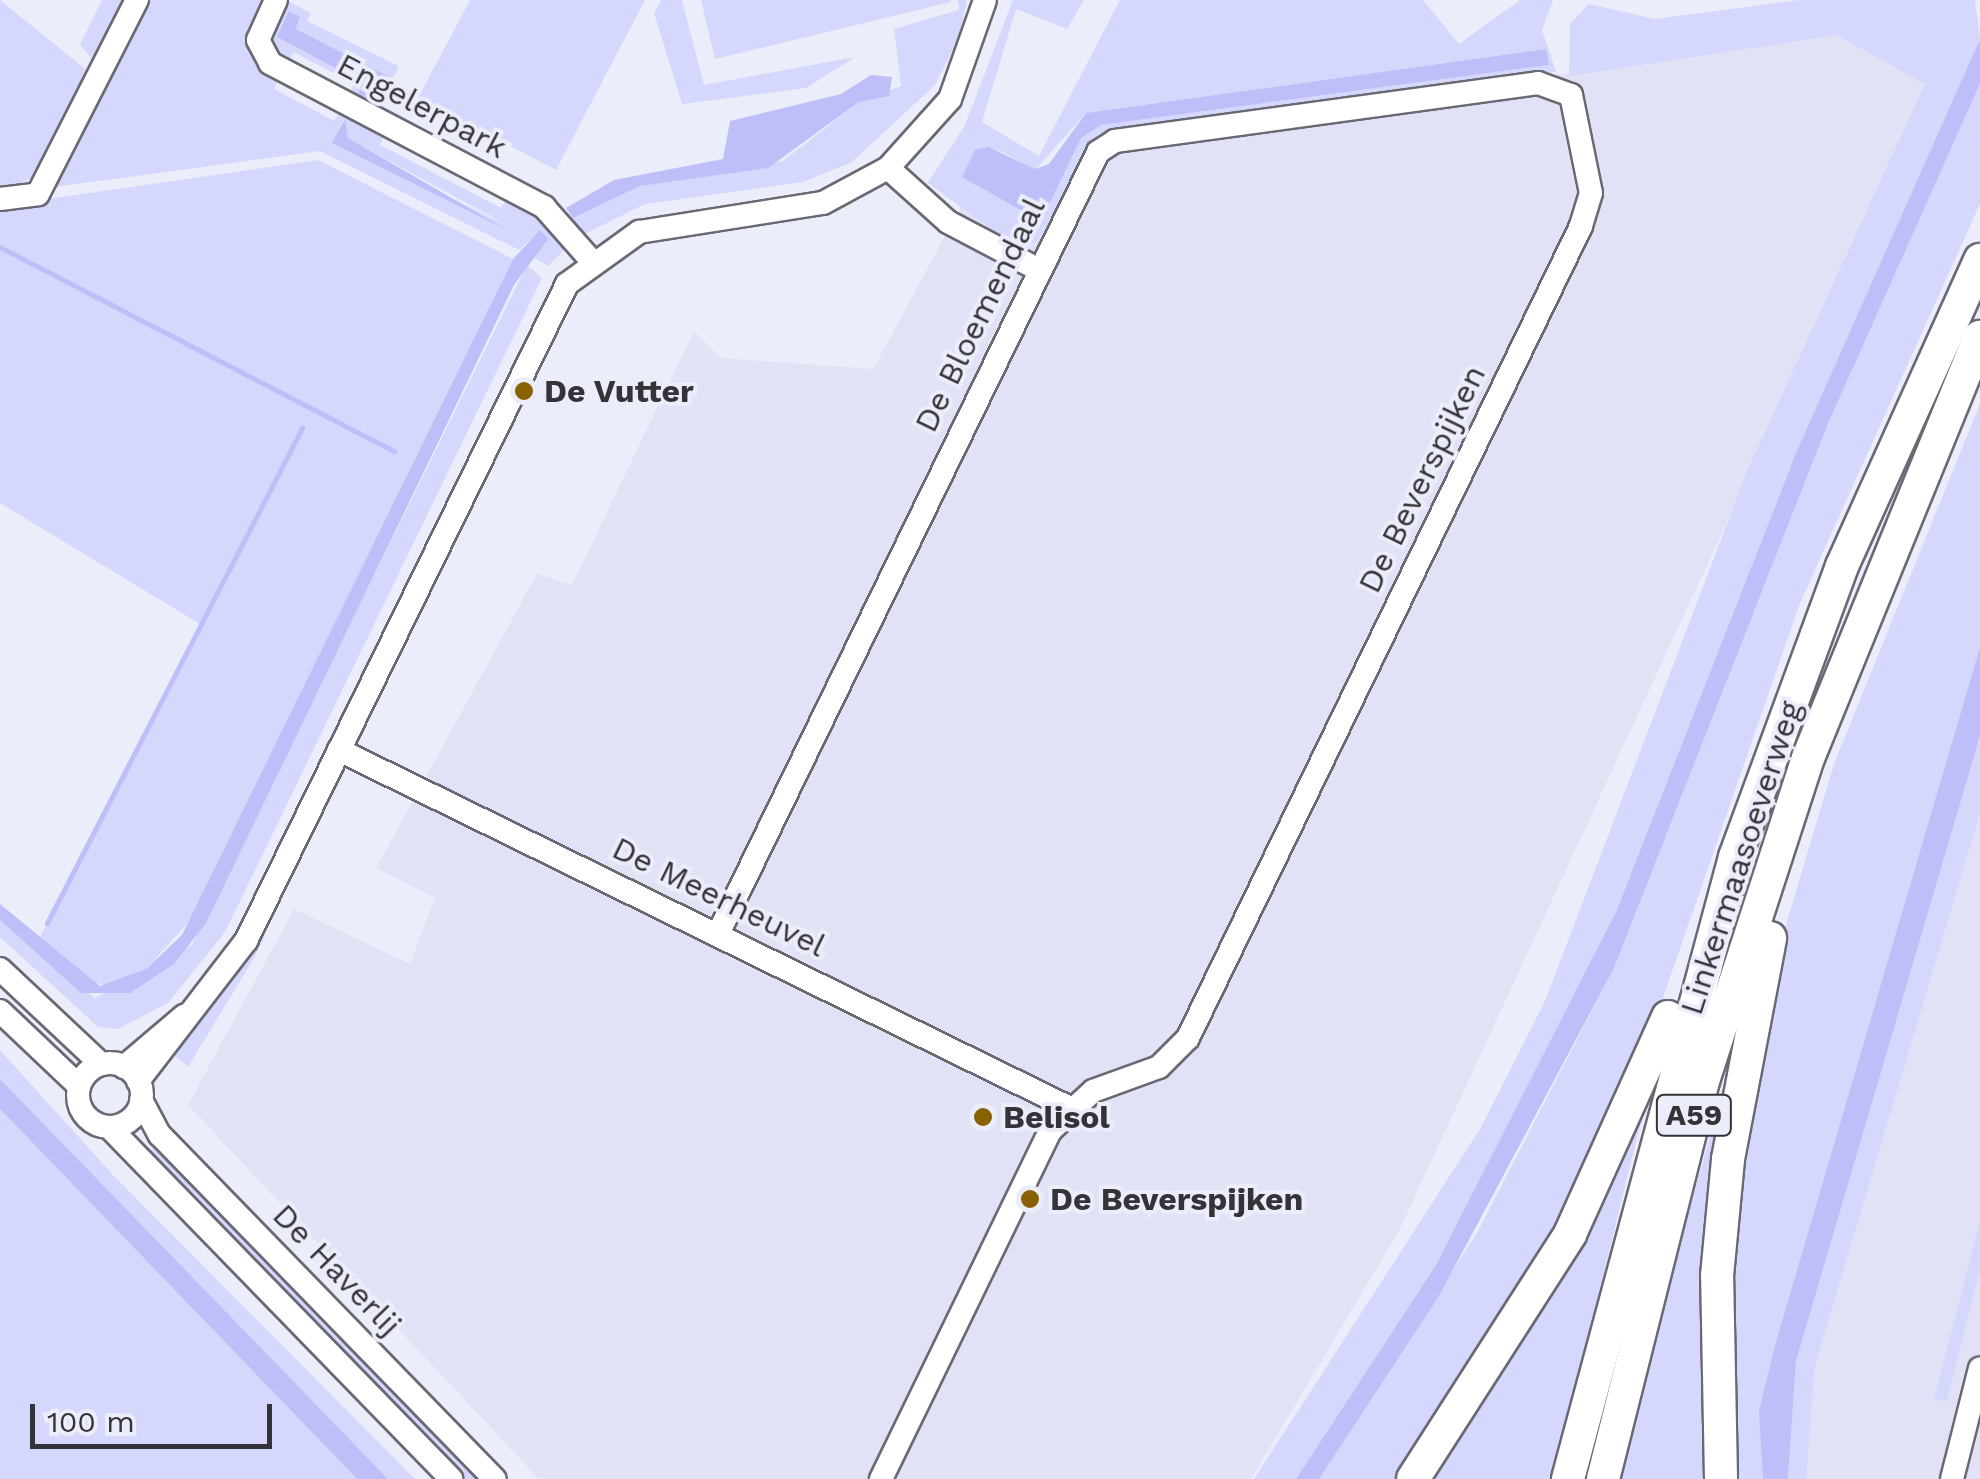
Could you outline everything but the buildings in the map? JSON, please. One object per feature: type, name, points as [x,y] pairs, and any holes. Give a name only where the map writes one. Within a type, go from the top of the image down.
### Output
[{"type":"highway","name":"Linkermaasoeverweg","points":[[1568,1479],[1735,857],[1842,566],[1980,260]]},
{"type":"highway","name":"Linkermaasoeverweg","points":[[1603,1479],[1703,1081],[1808,758],[1980,336]]},
{"type":"highway","name":"A59","points":[[1721,1479],[1717,1295],[1728,1159],[1743,1055],[1803,818],[1808,758]]},
{"type":"highway","name":"A59","points":[[1413,1479],[1570,1234],[1735,857]]},
{"type":"street","points":[[0,199],[38,194],[137,0]]},
{"type":"street","name":"Engelerpark","points":[[276,0],[258,40],[270,63],[544,206],[590,259]]},
{"type":"street","points":[[0,1011],[79,1086],[126,1078],[211,994],[339,750],[556,302],[590,259],[657,227],[823,203],[888,168],[950,100],[986,0]]},
{"type":"street","name":"De Bloemendaal","points":[[718,934],[1037,270],[1098,152],[1114,141],[1563,87]]},
{"type":"street","name":"De Beverspijken","points":[[1068,1108],[1176,1056],[1222,967],[1581,226],[1590,194],[1576,107],[1563,87]]},
{"type":"street","points":[[888,168],[948,222],[1037,270]]},
{"type":"street","name":"De Meerheuvel","points":[[339,750],[1068,1108]]},
{"type":"street","name":"De Haverlij","points":[[0,969],[126,1078],[160,1135],[496,1479]]},
{"type":"street","points":[[109,1128],[130,1120],[126,1078]]},
{"type":"street","name":"De Haverlij","points":[[79,1086],[84,1114],[109,1128],[451,1479]]},
{"type":"street","points":[[882,1479],[1068,1108]]},
{"type":"street","points":[[1952,1479],[1980,1368]]},
{"type":"shaded area","points":[[0,0],[90,73],[43,172],[0,194]]},
{"type":"shaded area","points":[[102,0],[131,0],[91,58],[80,45]]},
{"type":"shaded area","points":[[141,0],[268,0],[254,27],[281,75],[274,89],[334,121],[342,108],[386,131],[380,145],[501,208],[508,196],[540,213],[568,246],[548,266],[533,257],[547,239],[540,231],[519,250],[320,151],[47,188]],"holes":[[[344,119],[347,138],[507,225],[333,143]]]},
{"type":"shaded area","points":[[286,0],[311,13],[307,21],[399,66],[377,112],[348,97],[354,84],[294,52],[286,65],[274,58],[266,32]],"holes":[[[300,17],[296,29],[387,77],[359,92],[361,81],[277,37]]]},
{"type":"shaded area","points":[[470,0],[645,0],[556,170],[418,98]]},
{"type":"shaded area","points":[[661,0],[682,0],[704,85],[855,57],[806,88],[682,104],[654,13]]},
{"type":"shaded area","points":[[701,0],[950,0],[951,2],[715,59]]},
{"type":"shaded area","points":[[958,0],[967,0],[959,37],[935,85],[852,162],[803,182],[645,204],[579,237],[561,211],[573,218],[640,186],[783,161],[859,102],[901,86],[894,29],[959,10]]},
{"type":"shaded area","points":[[1013,0],[1084,0],[1067,29],[1016,9],[982,122],[1039,156],[1120,0],[1423,0],[1459,44],[1520,0],[1553,0],[1542,30],[1556,72],[1098,134],[1037,242],[1017,248],[928,183],[965,125]],"holes":[[[1546,49],[1548,65],[1101,125],[1081,138],[1044,213],[997,149],[1035,170],[1086,113]]]},
{"type":"shaded area","points":[[1799,0],[1975,0],[1980,39],[1796,453],[1616,912],[1520,1111],[1436,1265],[1296,1479],[1254,1479],[1480,1129],[1545,1001],[1748,469],[1925,84],[1837,35],[1569,76],[1570,24],[1589,4],[1655,19]]},
{"type":"shaded area","points":[[289,11],[300,17],[296,29],[387,76],[375,101],[359,94],[360,81],[277,37]]},
{"type":"shaded area","name":"De Vutter","points":[[1859,31],[1931,81],[1399,1231],[1251,1479],[539,1479],[188,1105],[294,909],[410,964],[435,898],[376,868],[537,574],[572,585],[694,331],[721,358],[873,369],[962,205],[1023,252],[1092,143]]},
{"type":"shaded area","points":[[1980,39],[1980,84],[1827,426],[1614,968],[1439,1296],[1319,1479],[1296,1479],[1436,1265],[1616,912],[1796,453]]},
{"type":"shaded area","points":[[1546,49],[1549,65],[1101,125],[1081,138],[1045,213],[1028,214],[962,177],[975,150],[988,147],[1035,169],[1049,164],[1086,113]]},
{"type":"shaded area","points":[[871,75],[892,77],[889,96],[859,102],[768,168],[640,186],[573,218],[566,208],[614,180],[723,159],[730,121],[841,94]]},
{"type":"shaded area","points":[[1980,84],[1980,204],[1800,603],[1658,1012],[1552,1240],[1401,1479],[1319,1479],[1477,1233],[1614,968],[1827,426]]},
{"type":"shaded area","points":[[345,119],[348,138],[507,230],[332,143]]},
{"type":"shaded area","points":[[318,160],[513,259],[194,916],[146,969],[110,985],[86,983],[38,941],[200,624],[0,503],[0,206]]},
{"type":"shaded area","points":[[540,230],[548,239],[514,285],[206,923],[174,964],[130,993],[81,993],[0,920],[0,904],[100,986],[146,969],[182,935],[513,259]]},
{"type":"shaded area","points":[[527,265],[542,278],[225,932],[168,1003],[118,1029],[98,1027],[0,937],[0,920],[95,998],[192,945]]},
{"type":"shaded area","points":[[1980,404],[1980,647],[1777,1338],[1763,1479],[1734,1479],[1727,1382],[1738,1175],[1768,985],[1834,764]]},
{"type":"shaded area","points":[[1980,647],[1980,736],[1796,1361],[1788,1479],[1763,1479],[1759,1411],[1777,1338]]},
{"type":"shaded area","points":[[1980,736],[1980,813],[1815,1365],[1806,1479],[1788,1479],[1796,1361]]},
{"type":"shaded area","points":[[1980,776],[1980,1479],[1804,1479],[1795,1410]]},
{"type":"shaded area","points":[[267,932],[254,958],[188,1067],[173,1054]]},
{"type":"shaded area","points":[[1746,1011],[1713,1479],[1618,1479],[1683,1231]]},
{"type":"shaded area","points":[[0,1050],[113,1175],[415,1479],[388,1479],[0,1079]]},
{"type":"shaded area","points":[[1657,1057],[1553,1479],[1420,1479]]},
{"type":"shaded area","points":[[0,1079],[388,1479],[357,1479],[0,1109]]},
{"type":"shaded area","points":[[0,1109],[330,1451],[357,1479],[0,1479]]},
{"type":"shaded area","points":[[157,1144],[481,1479],[459,1479],[146,1154]]},
{"type":"shaded area","points":[[1980,1220],[1980,1270],[1947,1401],[1934,1400]]},
{"type":"waterway","points":[[0,247],[394,451]]},
{"type":"waterway","points":[[47,923],[302,428]]},
{"type":"place","name":"De Vutter","points":[[524,391]]},
{"type":"place","name":"Belisol","points":[[983,1117]]},
{"type":"place","name":"De Beverspijken","points":[[1030,1199]]}]
